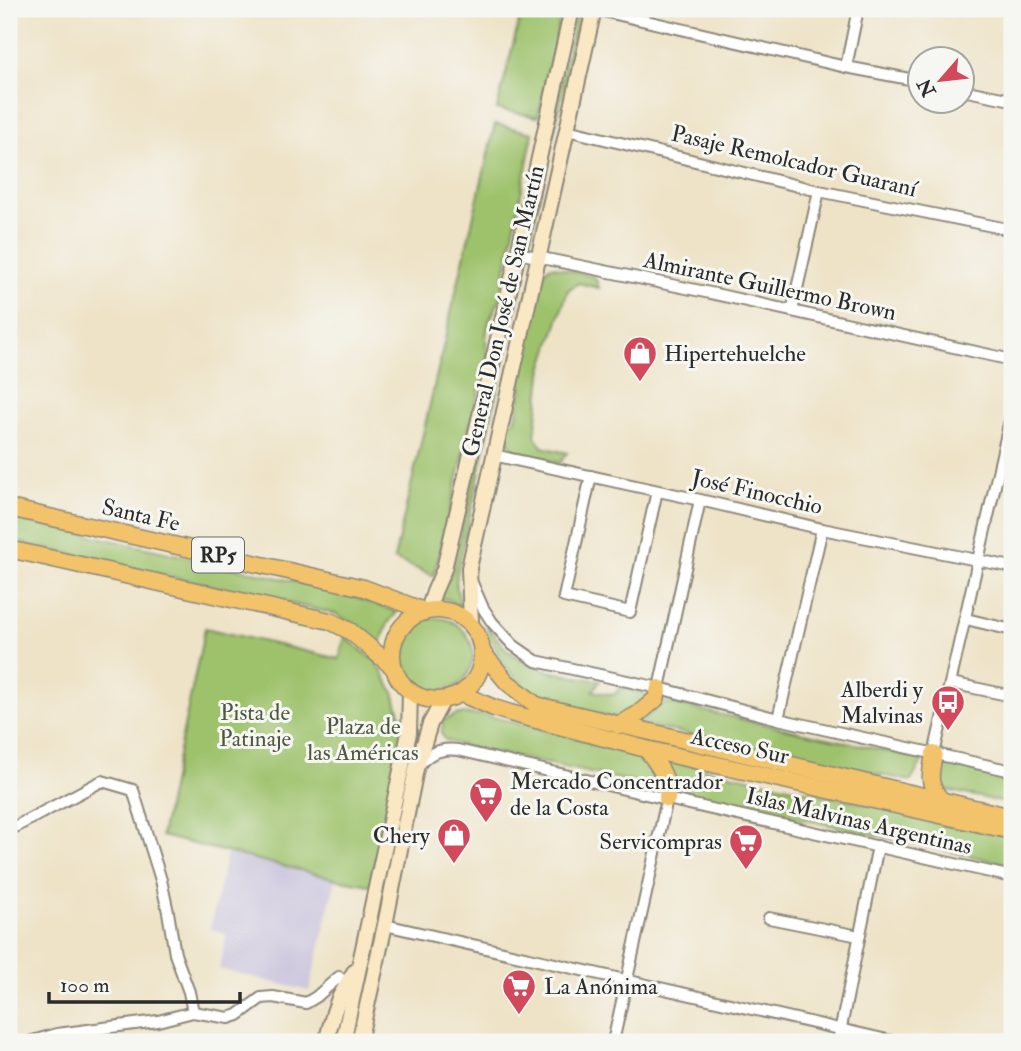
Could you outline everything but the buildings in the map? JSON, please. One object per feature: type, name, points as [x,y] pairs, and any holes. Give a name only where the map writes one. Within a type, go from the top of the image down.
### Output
[{"type":"main road","name":"General Don José de San Martín","points":[[426,610],[444,569],[572,9]]},
{"type":"main road","name":"General Don José de San Martín","points":[[471,624],[469,569],[594,9]]},
{"type":"main road","name":"Santa Fe","points":[[9,508],[364,588],[426,610]]},
{"type":"main road","name":"RP5","points":[[9,549],[330,621],[351,631],[393,667],[410,691]]},
{"type":"main road","name":"RP5","points":[[426,610],[450,611],[471,624]]},
{"type":"main road","points":[[393,667],[392,653],[401,627],[411,617],[426,610]]},
{"type":"main road","points":[[410,691],[431,700],[443,700],[462,694],[471,686],[482,665],[483,653],[481,642],[471,624]]},
{"type":"main road","name":"Acceso Sur","points":[[483,653],[507,682],[536,705],[1012,817]]},
{"type":"main road","points":[[618,725],[638,714],[656,699],[659,688]]},
{"type":"main road","points":[[343,1042],[410,733],[410,691]]},
{"type":"main road","name":"Acceso Sur","points":[[462,694],[510,713],[646,749],[1012,831]]},
{"type":"main road","points":[[359,1042],[416,769],[430,724],[443,700]]},
{"type":"main road","points":[[646,749],[668,787],[667,799]]},
{"type":"main road","points":[[934,754],[931,783],[942,801]]},
{"type":"main road","points":[[326,1042],[339,998],[362,955]]},
{"type":"street","points":[[594,9],[906,78]]},
{"type":"street","points":[[846,66],[858,9]]},
{"type":"street","points":[[976,93],[1012,100]]},
{"type":"street","name":"Pasaje Remolcador Guaraní","points":[[567,130],[819,191],[1012,230]]},
{"type":"street","points":[[792,311],[819,191]]},
{"type":"street","name":"Almirante Guillermo Brown","points":[[518,253],[1012,360]]},
{"type":"street","points":[[934,754],[1012,411]]},
{"type":"street","name":"José Finocchio","points":[[493,455],[822,529],[1012,567]]},
{"type":"street","points":[[592,476],[564,597],[630,612],[657,491]]},
{"type":"street","points":[[659,688],[700,500]]},
{"type":"street","points":[[778,719],[822,529]]},
{"type":"street","points":[[469,569],[471,582],[492,622],[513,645],[536,661],[1012,771]]},
{"type":"street","points":[[966,620],[1012,631]]},
{"type":"street","points":[[951,683],[1012,696]]},
{"type":"street","name":"Islas Malvinas Argentinas","points":[[416,769],[421,762],[438,751],[458,750],[1012,877]]},
{"type":"street","points":[[9,830],[102,781],[133,790],[161,880],[175,954],[189,992],[193,1012]]},
{"type":"street","points":[[613,1042],[667,799]]},
{"type":"street","points":[[838,1042],[878,846]]},
{"type":"street","points":[[769,918],[859,936]]},
{"type":"street","points":[[385,925],[896,1042]]},
{"type":"street","points":[[29,1042],[57,1034],[158,1021],[193,1012],[229,1018],[238,1015],[261,998],[273,997],[306,1003],[339,976],[346,985]]},
{"type":"shaded area","points":[[227,853],[336,879],[309,991],[219,969],[227,934],[210,929]]},
{"type":"green space","points":[[522,9],[562,9],[538,117],[497,109]]},
{"type":"green space","points":[[577,9],[582,9],[528,241],[526,240]]},
{"type":"green space","points":[[495,124],[533,133],[500,300],[490,319],[487,333],[488,354],[434,576],[394,559]]},
{"type":"green space","points":[[553,266],[595,277],[599,288],[579,283],[568,290],[543,366],[535,436],[542,447],[567,453],[560,463],[519,453],[507,439],[507,426],[516,419],[522,385],[517,381],[543,273]]},
{"type":"green space","points":[[521,273],[523,275],[457,574],[456,585],[461,607],[447,599],[435,598],[452,573]]},
{"type":"green space","points":[[9,517],[333,590],[397,612],[388,623],[380,645],[336,614],[9,540]]},
{"type":"green space","points":[[436,618],[450,621],[462,629],[470,641],[473,655],[470,669],[462,681],[450,689],[436,692],[422,689],[410,681],[402,669],[399,655],[402,641],[410,629],[422,621]]},
{"type":"green space","points":[[488,625],[505,648],[537,667],[600,681],[593,691],[614,695],[621,687],[650,695],[617,718],[545,700],[519,683],[512,674],[495,646],[486,626]]},
{"type":"green space","name":"Pista de Patinaje","points":[[205,628],[339,659],[345,637],[375,661],[381,670],[394,693],[402,721],[403,738],[370,885],[161,836]]},
{"type":"green space","points":[[663,702],[923,759],[911,781],[639,724]]},
{"type":"green space","points":[[458,714],[485,715],[645,755],[662,788],[445,740],[441,733],[444,720]]},
{"type":"green space","points":[[664,759],[1012,837],[1012,865],[682,793]]},
{"type":"green space","points":[[943,763],[1012,777],[1012,804],[942,789],[939,776]]},
{"type":"place","name":"Hipertehuelche","points":[[640,383]]},
{"type":"place","name":"Alberdi y Malvinas","points":[[948,732]]},
{"type":"place","name":"Mercado Concentrador de la Costa","points":[[486,824]]},
{"type":"place","name":"Chery","points":[[454,865]]},
{"type":"place","name":"Servicompras","points":[[746,871]]},
{"type":"place","name":"La Anónima","points":[[519,1016]]},
{"type":"park label","name":"Plaza de las Américas","points":[[363,739]]}]
